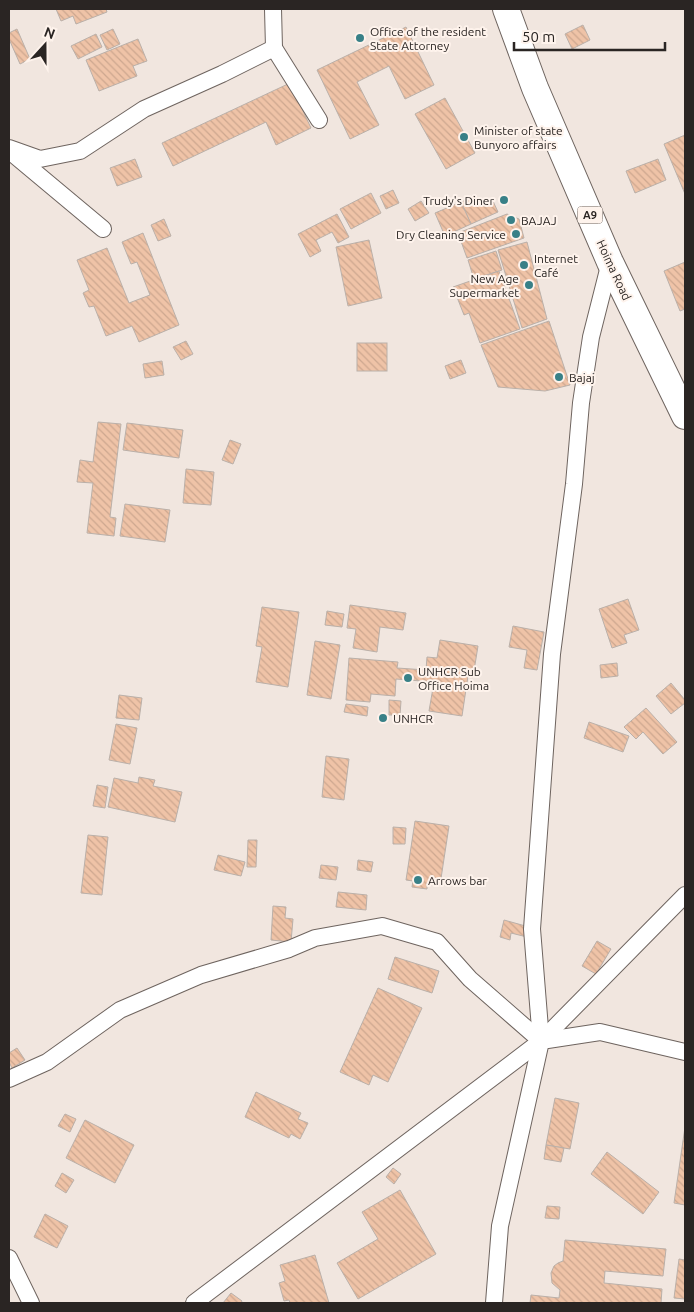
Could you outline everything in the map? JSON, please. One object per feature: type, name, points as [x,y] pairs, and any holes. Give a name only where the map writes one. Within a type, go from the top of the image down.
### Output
[{"type":"main road","name":"Hoima Road","points":[[506,9],[534,88],[610,262],[685,416]]},
{"type":"street","points":[[273,9],[274,48],[319,120]]},
{"type":"street","points":[[9,149],[40,159],[80,151],[144,109],[274,48]]},
{"type":"street","points":[[9,149],[104,229]]},
{"type":"street","points":[[494,1303],[500,1226],[541,1041],[532,929],[552,654],[574,484],[582,393],[591,337],[610,262]]},
{"type":"street","points":[[194,1303],[541,1041],[685,895]]},
{"type":"street","points":[[9,1079],[47,1062],[120,1010],[201,975],[290,948],[315,938],[382,926],[437,942],[470,979],[541,1041],[600,1032],[685,1052]]},
{"type":"street","points":[[9,1258],[31,1303]]},
{"type":"building","points":[[56,9],[106,9],[107,12],[76,24],[73,16],[61,21]]},
{"type":"building","points":[[583,25],[590,40],[572,49],[565,34]]},
{"type":"building","points":[[406,27],[434,85],[405,99],[389,66],[357,82],[379,125],[350,139],[317,70]]},
{"type":"building","points":[[17,29],[30,59],[20,64],[9,39],[9,33]]},
{"type":"building","points":[[113,29],[120,44],[107,50],[100,35]]},
{"type":"building","points":[[96,34],[102,47],[78,59],[71,46]]},
{"type":"building","points":[[138,39],[147,61],[133,66],[137,76],[99,91],[86,60]]},
{"type":"building","points":[[290,83],[311,128],[276,145],[266,122],[173,166],[162,143]]},
{"type":"building","points":[[445,98],[475,153],[446,169],[415,114]]},
{"type":"building","points":[[685,135],[685,194],[664,144]]},
{"type":"building","points":[[135,159],[142,177],[117,186],[110,168]]},
{"type":"building","points":[[658,159],[666,180],[635,193],[626,171]]},
{"type":"building","points":[[393,190],[399,203],[386,209],[380,196]]},
{"type":"building","points":[[371,193],[381,213],[351,229],[340,209]]},
{"type":"building","points":[[474,196],[478,205],[492,199],[498,212],[471,224],[461,202]]},
{"type":"building","points":[[421,201],[429,213],[415,221],[408,209]]},
{"type":"building","points":[[461,202],[471,224],[445,236],[435,213]]},
{"type":"building","points":[[337,214],[349,237],[338,243],[332,232],[316,240],[321,251],[310,257],[298,234]]},
{"type":"building","points":[[507,214],[519,219],[524,238],[467,258],[458,233]]},
{"type":"building","points":[[164,219],[171,236],[158,241],[151,225]]},
{"type":"building","points":[[143,233],[179,325],[139,342],[132,326],[106,336],[94,306],[89,307],[83,293],[89,290],[77,260],[107,248],[129,303],[150,295],[137,262],[131,264],[122,242]]},
{"type":"building","points":[[369,240],[382,298],[348,306],[336,247]]},
{"type":"building","points":[[527,242],[547,319],[522,328],[498,250]]},
{"type":"building","points":[[496,251],[502,270],[474,279],[468,260]]},
{"type":"building","points":[[685,262],[685,309],[680,311],[664,271]]},
{"type":"building","points":[[499,271],[520,329],[480,343],[469,313],[464,315],[453,287]]},
{"type":"building","points":[[549,321],[570,385],[545,391],[498,387],[481,345]]},
{"type":"building","points":[[186,341],[193,354],[181,360],[173,347]]},
{"type":"building","points":[[357,343],[387,343],[387,371],[357,371]]},
{"type":"building","points":[[461,360],[466,373],[450,379],[445,366]]},
{"type":"building","points":[[162,361],[164,375],[145,378],[143,364]]},
{"type":"building","points":[[98,422],[121,424],[110,517],[116,518],[114,536],[87,533],[93,483],[77,482],[80,460],[93,462]]},
{"type":"building","points":[[127,423],[183,430],[179,458],[123,450]]},
{"type":"building","points":[[230,440],[241,444],[233,464],[222,460]]},
{"type":"building","points":[[186,469],[214,472],[211,505],[183,503]]},
{"type":"building","points":[[125,504],[170,510],[165,542],[120,536]]},
{"type":"building","points":[[628,599],[639,630],[624,635],[627,643],[612,648],[599,609]]},
{"type":"building","points":[[350,605],[406,613],[403,630],[380,627],[377,652],[353,648],[356,629],[347,628]]},
{"type":"building","points":[[262,607],[299,612],[288,687],[256,682],[262,647],[256,646]]},
{"type":"building","points":[[327,611],[344,614],[342,627],[325,625]]},
{"type":"building","points":[[513,626],[544,632],[537,670],[524,668],[527,650],[509,647]]},
{"type":"building","name":"UNHCR Sub Office Hoima","points":[[440,640],[478,646],[473,677],[468,676],[462,716],[429,711],[434,682],[396,679],[395,696],[371,694],[370,702],[346,700],[349,658],[398,662],[397,668],[426,670],[427,657],[437,658]]},
{"type":"building","points":[[315,641],[340,645],[331,699],[307,695]]},
{"type":"building","points":[[617,663],[618,676],[601,678],[600,665]]},
{"type":"building","points":[[671,683],[685,700],[685,703],[671,714],[656,696]]},
{"type":"building","points":[[119,695],[142,698],[139,720],[116,718]]},
{"type":"building","points":[[389,700],[401,701],[400,715],[389,715]]},
{"type":"building","points":[[346,704],[368,707],[367,716],[344,712]]},
{"type":"building","points":[[646,708],[677,742],[663,754],[643,732],[636,739],[624,727]]},
{"type":"building","points":[[589,722],[629,736],[623,752],[584,738]]},
{"type":"building","points":[[116,724],[137,728],[130,764],[109,760]]},
{"type":"building","points":[[326,756],[349,759],[344,800],[322,797]]},
{"type":"building","points":[[139,777],[155,780],[153,786],[182,792],[175,822],[108,807],[114,778],[138,783]]},
{"type":"building","points":[[97,785],[108,787],[105,808],[93,806]]},
{"type":"building","points":[[415,821],[449,826],[440,885],[427,883],[427,889],[412,887],[413,881],[406,880]]},
{"type":"building","points":[[393,827],[406,828],[405,844],[393,844]]},
{"type":"building","points":[[88,835],[108,837],[102,895],[81,893]]},
{"type":"building","points":[[248,840],[257,840],[256,867],[247,867]]},
{"type":"building","points":[[218,855],[245,862],[241,876],[214,870]]},
{"type":"building","points":[[358,860],[373,862],[371,872],[357,870]]},
{"type":"building","points":[[321,865],[338,867],[336,880],[319,878]]},
{"type":"building","points":[[338,892],[367,895],[366,910],[336,907]]},
{"type":"building","points":[[273,906],[286,907],[285,918],[293,919],[291,942],[271,940]]},
{"type":"building","points":[[504,920],[529,927],[527,937],[511,933],[510,940],[500,937]]},
{"type":"building","points":[[597,941],[611,949],[596,974],[582,966]]},
{"type":"building","points":[[395,957],[439,971],[432,993],[388,979]]},
{"type":"building","points":[[378,988],[422,1008],[388,1082],[373,1075],[369,1085],[340,1072]]},
{"type":"building","points":[[17,1048],[25,1060],[12,1068],[9,1062],[9,1053]]},
{"type":"building","points":[[256,1092],[301,1113],[298,1119],[308,1123],[300,1139],[291,1134],[289,1138],[245,1117]]},
{"type":"building","points":[[555,1098],[579,1103],[570,1149],[546,1145]]},
{"type":"building","points":[[65,1114],[76,1119],[70,1132],[58,1126]]},
{"type":"building","points":[[85,1120],[134,1145],[115,1183],[66,1158]]},
{"type":"building","points":[[685,1127],[685,1205],[674,1203]]},
{"type":"building","points":[[546,1145],[564,1148],[561,1162],[544,1159]]},
{"type":"building","points":[[607,1152],[659,1192],[643,1214],[591,1174]]},
{"type":"building","points":[[393,1168],[401,1174],[394,1184],[386,1177]]},
{"type":"building","points":[[62,1173],[74,1180],[66,1193],[55,1186]]},
{"type":"building","points":[[400,1190],[436,1254],[358,1299],[337,1263],[378,1239],[362,1212]]},
{"type":"building","points":[[547,1206],[560,1207],[559,1219],[545,1218]]},
{"type":"building","points":[[45,1214],[68,1226],[57,1248],[34,1237]]},
{"type":"building","points":[[565,1240],[666,1249],[663,1276],[605,1271],[604,1283],[662,1289],[661,1303],[530,1303],[531,1295],[559,1298],[560,1290],[552,1283],[551,1273],[554,1266],[563,1261]]},
{"type":"building","points":[[315,1255],[329,1303],[290,1303],[289,1300],[284,1301],[279,1283],[285,1281],[280,1265]]},
{"type":"building","points":[[679,1259],[685,1260],[685,1299],[674,1298]]},
{"type":"building","points":[[231,1293],[242,1301],[241,1303],[223,1303]]},
{"type":"place","name":"Office of the resident State Attorney","points":[[360,38]]},
{"type":"place","name":"Minister of state Bunyoro affairs","points":[[464,137]]},
{"type":"place","name":"Trudy's Diner","points":[[504,200]]},
{"type":"place","name":"BAJAJ","points":[[511,220]]},
{"type":"place","name":"Dry Cleaning Service","points":[[516,234]]},
{"type":"place","name":"Internet Café","points":[[524,265]]},
{"type":"place","name":"New Age Supermarket","points":[[529,285]]},
{"type":"place","name":"Bajaj","points":[[559,377]]},
{"type":"place","name":"UNHCR Sub Office Hoima","points":[[408,678]]},
{"type":"place","name":"UNHCR","points":[[383,718]]},
{"type":"place","name":"Arrows bar","points":[[418,880]]}]
